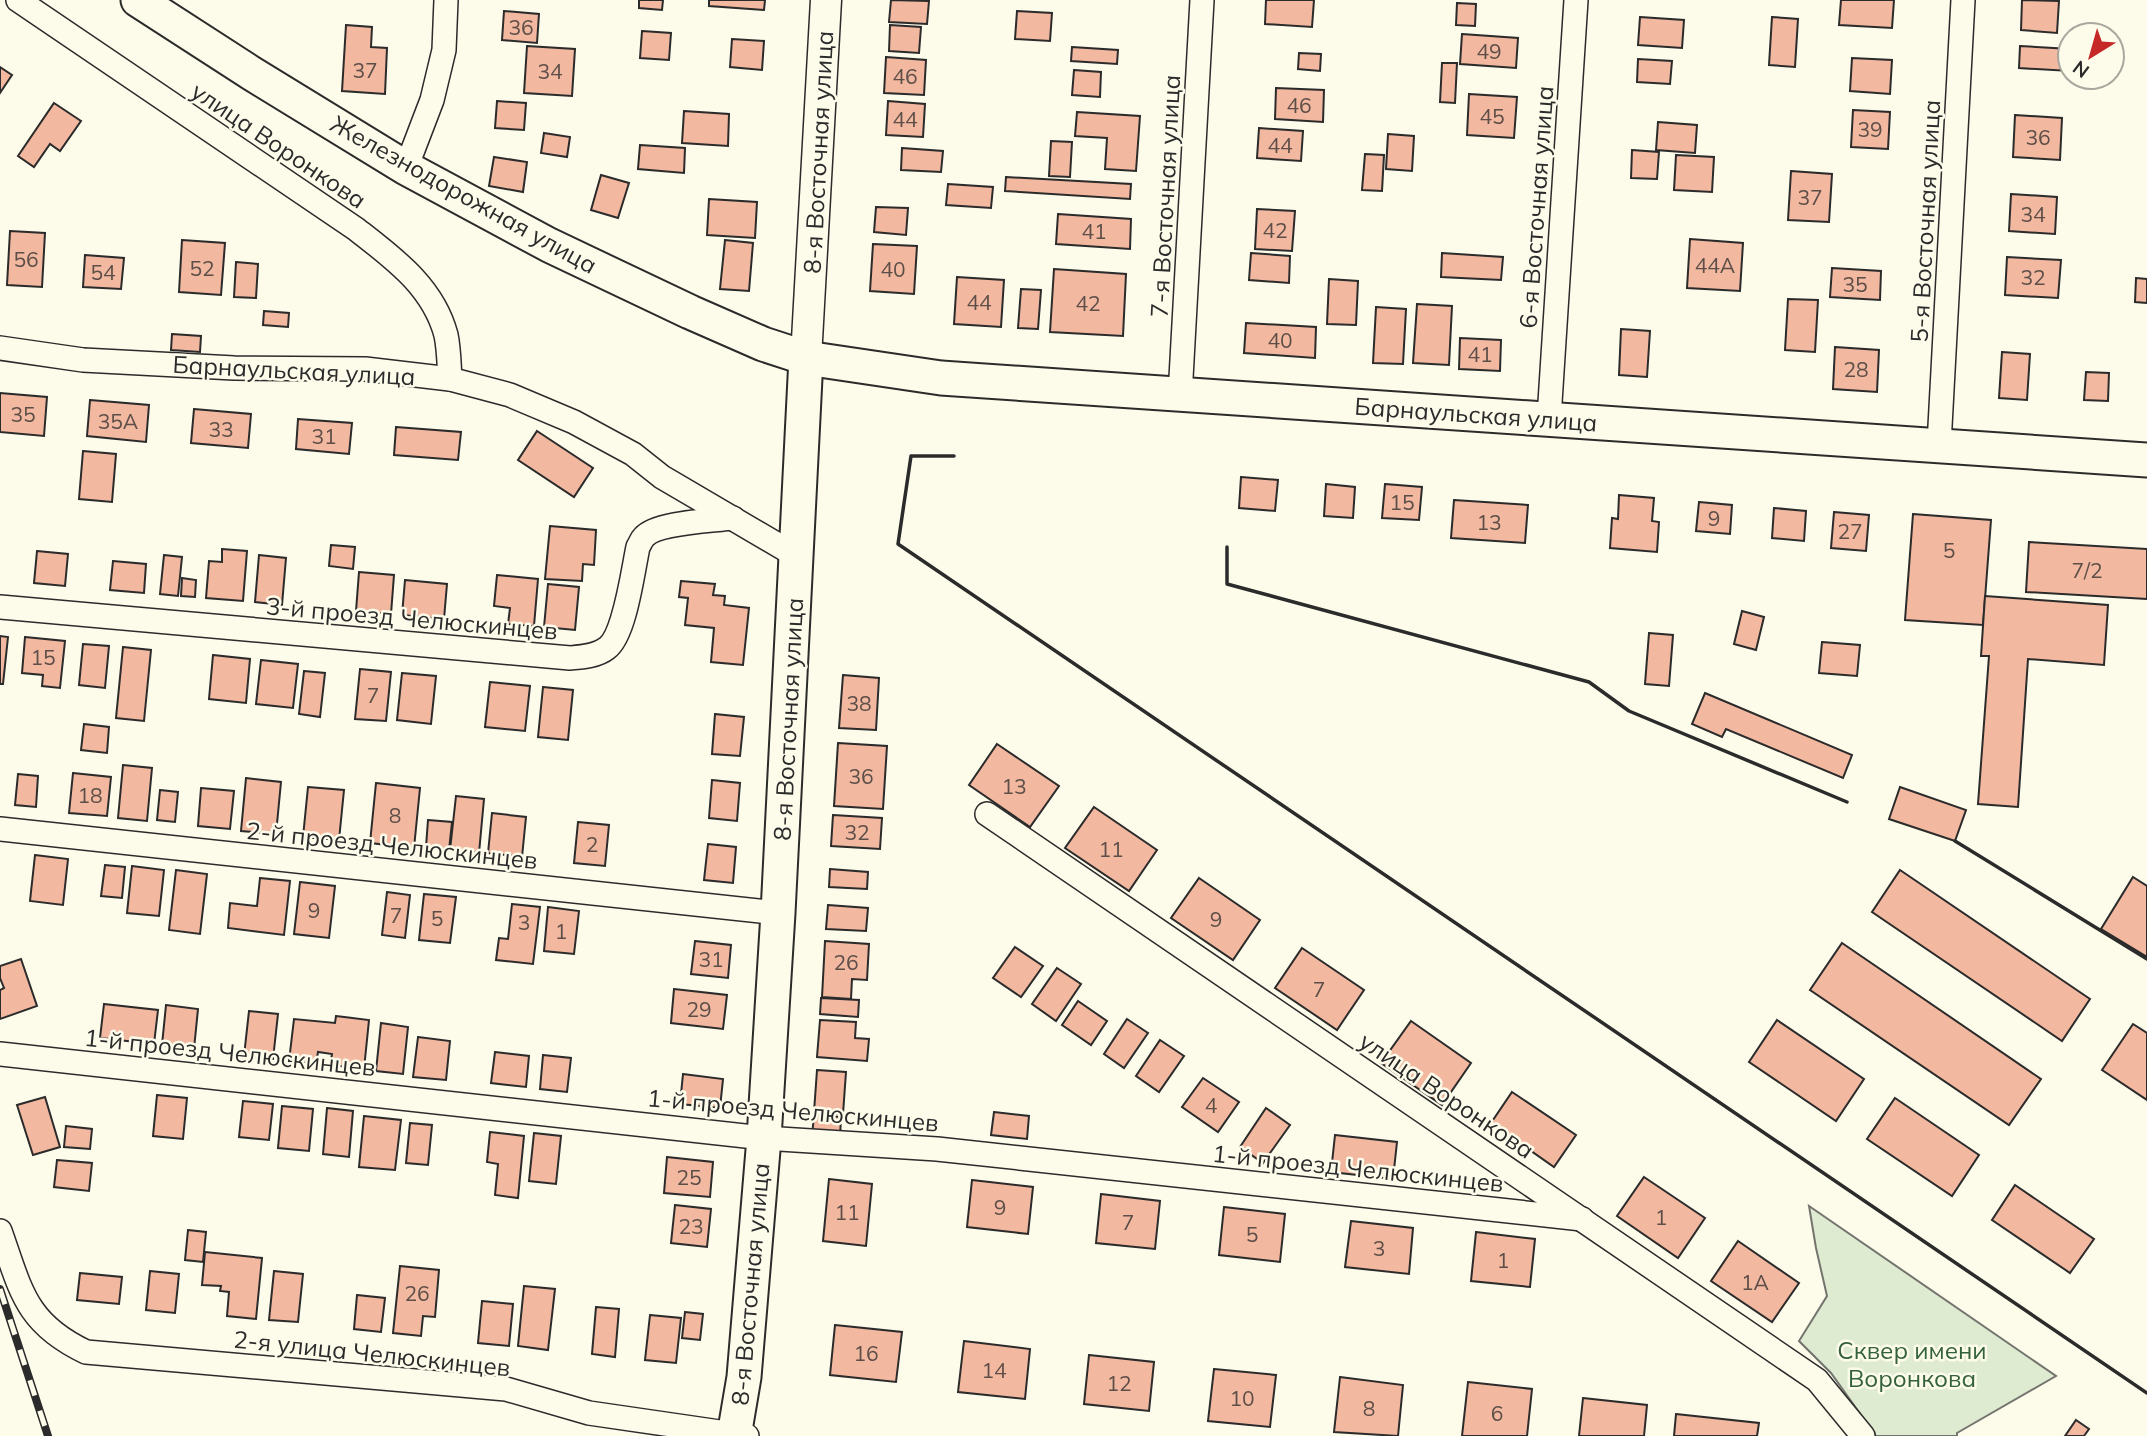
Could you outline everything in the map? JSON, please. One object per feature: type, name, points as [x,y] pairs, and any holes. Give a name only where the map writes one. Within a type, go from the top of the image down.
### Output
[{"type":"main road","name":"Железнодорожная улица","points":[[138,0],[406,168],[549,245],[763,344],[806,358]]},
{"type":"main road","name":"Барнаульская улица","points":[[806,358],[941,378],[2147,460]]},
{"type":"main road","name":"8-я Восточная улица","points":[[739,1435],[764,1138],[778,913],[806,358]]},
{"type":"street","name":"улица Воронкова","points":[[18,0],[356,229],[403,265],[427,293],[446,335],[450,379]]},
{"type":"street","points":[[406,168],[432,100],[444,50],[446,0]]},
{"type":"street","name":"8-я Восточная улица","points":[[806,358],[826,0]]},
{"type":"street","name":"7-я Восточная улица","points":[[1180,396],[1202,0]]},
{"type":"street","name":"6-я Восточная улица","points":[[1549,418],[1576,0]]},
{"type":"street","name":"5-я Восточная улица","points":[[1939,445],[1964,0]]},
{"type":"street","name":"Барнаульская улица","points":[[0,348],[83,360],[234,368],[365,369],[450,379],[510,395],[574,422],[633,454],[662,477],[795,555]]},
{"type":"street","name":"3-й проезд Челюскинцев","points":[[0,607],[570,658],[589,657],[609,648],[621,626],[638,547],[645,536],[657,529],[733,519]]},
{"type":"street","name":"улица Воронкова","points":[[987,814],[1818,1380],[1863,1436]]},
{"type":"street","name":"2-й проезд Челюскинцев","points":[[0,829],[778,913]]},
{"type":"street","name":"1-й проезд Челюскинцев","points":[[0,1054],[764,1138],[937,1149],[1582,1219]]},
{"type":"street","name":"2-я улица Челюскинцев","points":[[0,1231],[26,1302],[40,1321],[64,1341],[86,1352],[506,1389],[589,1413],[739,1435]]},
{"type":"green space","name":"Сквер имени Воронкова","points":[[1809,1206],[2056,1376],[1957,1433],[1957,1436],[1876,1436],[1831,1373],[1799,1341],[1827,1296]]},
{"type":"building","points":[[639,0],[663,0],[662,10],[639,8]]},
{"type":"building","points":[[709,0],[765,0],[764,10],[709,6]]},
{"type":"building","points":[[891,0],[929,1],[927,24],[889,22]]},
{"type":"building","points":[[1266,0],[1314,0],[1312,27],[1265,24]]},
{"type":"building","points":[[1841,0],[1894,0],[1892,28],[1839,25]]},
{"type":"building","points":[[2022,0],[2059,1],[2056,33],[2021,30]]},
{"type":"building","points":[[1457,3],[1476,4],[1475,26],[1456,25]]},
{"type":"building","points":[[504,11],[539,14],[537,43],[502,40]]},
{"type":"building","points":[[1017,11],[1052,13],[1050,41],[1015,39]]},
{"type":"building","points":[[1640,17],[1684,20],[1682,48],[1638,45]]},
{"type":"building","points":[[1772,17],[1798,19],[1795,67],[1769,65]]},
{"type":"building","points":[[346,25],[372,27],[371,47],[387,48],[385,94],[342,91]]},
{"type":"building","points":[[890,25],[921,27],[919,53],[889,51]]},
{"type":"building","points":[[642,31],[671,33],[669,60],[640,58]]},
{"type":"building","points":[[1462,34],[1518,38],[1516,68],[1460,64]]},
{"type":"building","points":[[732,39],[764,41],[762,70],[730,67]]},
{"type":"building","points":[[527,46],[575,49],[572,96],[524,93]]},
{"type":"building","points":[[2020,46],[2056,48],[2056,70],[2019,68]]},
{"type":"building","points":[[1072,47],[1118,50],[1117,64],[1071,61]]},
{"type":"building","points":[[1299,53],[1321,54],[1320,71],[1298,69]]},
{"type":"building","points":[[886,57],[926,60],[924,95],[884,93]]},
{"type":"building","points":[[1852,58],[1892,60],[1890,94],[1850,91]]},
{"type":"building","points":[[1638,59],[1672,61],[1670,84],[1637,82]]},
{"type":"building","points":[[1442,63],[1457,63],[1455,103],[1440,102]]},
{"type":"building","points":[[0,67],[12,75],[0,93]]},
{"type":"building","points":[[1074,70],[1101,72],[1100,97],[1072,95]]},
{"type":"building","points":[[1276,88],[1324,90],[1323,122],[1275,119]]},
{"type":"building","points":[[1469,94],[1517,97],[1514,138],[1467,135]]},
{"type":"building","points":[[497,101],[526,103],[524,130],[495,128]]},
{"type":"building","points":[[888,101],[925,104],[923,137],[886,135]]},
{"type":"building","points":[[54,103],[81,121],[60,151],[50,144],[34,167],[18,156]]},
{"type":"building","points":[[1853,110],[1890,112],[1888,149],[1851,147]]},
{"type":"building","points":[[684,111],[729,114],[728,146],[682,143]]},
{"type":"building","points":[[1077,112],[1140,116],[1136,171],[1105,169],[1107,138],[1075,136]]},
{"type":"building","points":[[2015,115],[2062,118],[2060,160],[2013,157]]},
{"type":"building","points":[[1658,122],[1697,125],[1695,153],[1656,150]]},
{"type":"building","points":[[1259,128],[1303,131],[1301,161],[1257,158]]},
{"type":"building","points":[[544,133],[570,137],[567,157],[541,153]]},
{"type":"building","points":[[1388,134],[1414,136],[1412,171],[1386,169]]},
{"type":"building","points":[[1051,141],[1072,142],[1070,177],[1049,176]]},
{"type":"building","points":[[640,145],[685,148],[684,173],[638,169]]},
{"type":"building","points":[[902,148],[943,151],[941,172],[901,170]]},
{"type":"building","points":[[1632,150],[1659,152],[1657,179],[1631,178]]},
{"type":"building","points":[[1365,154],[1384,155],[1382,191],[1362,190]]},
{"type":"building","points":[[1676,155],[1714,157],[1712,192],[1674,190]]},
{"type":"building","points":[[494,157],[527,162],[523,192],[489,186]]},
{"type":"building","points":[[1791,171],[1832,174],[1829,222],[1788,220]]},
{"type":"building","points":[[601,175],[629,183],[618,218],[591,210]]},
{"type":"building","points":[[1006,177],[1131,184],[1130,199],[1005,191]]},
{"type":"building","points":[[948,184],[993,187],[991,208],[946,205]]},
{"type":"building","points":[[2011,194],[2057,197],[2055,234],[2009,231]]},
{"type":"building","points":[[709,199],[757,202],[755,238],[707,235]]},
{"type":"building","points":[[876,207],[908,208],[906,235],[874,232]]},
{"type":"building","points":[[1257,209],[1295,211],[1292,251],[1255,249]]},
{"type":"building","points":[[1058,214],[1131,219],[1130,249],[1056,244]]},
{"type":"building","points":[[10,231],[45,233],[42,287],[7,285]]},
{"type":"building","points":[[1690,239],[1743,243],[1740,291],[1687,288]]},
{"type":"building","points":[[182,240],[225,243],[221,295],[179,292]]},
{"type":"building","points":[[725,240],[753,243],[749,291],[720,289]]},
{"type":"building","points":[[873,244],[917,246],[914,294],[870,291]]},
{"type":"building","points":[[1251,253],[1290,256],[1289,283],[1249,280]]},
{"type":"building","points":[[1442,253],[1503,257],[1501,280],[1441,277]]},
{"type":"building","points":[[85,255],[124,258],[121,289],[83,287]]},
{"type":"building","points":[[2007,257],[2061,260],[2058,298],[2005,295]]},
{"type":"building","points":[[236,262],[258,264],[256,298],[234,297]]},
{"type":"building","points":[[1832,268],[1881,271],[1880,300],[1830,297]]},
{"type":"building","points":[[1054,269],[1126,274],[1123,336],[1050,332]]},
{"type":"building","points":[[957,277],[1004,280],[1001,327],[954,324]]},
{"type":"building","points":[[2136,278],[2147,279],[2147,303],[2135,302]]},
{"type":"building","points":[[1329,279],[1358,281],[1356,325],[1327,324]]},
{"type":"building","points":[[1021,289],[1041,290],[1038,329],[1018,328]]},
{"type":"building","points":[[1788,299],[1818,300],[1815,352],[1785,350]]},
{"type":"building","points":[[1417,304],[1452,306],[1449,365],[1413,363]]},
{"type":"building","points":[[1376,307],[1406,309],[1403,364],[1373,363]]},
{"type":"building","points":[[264,311],[289,313],[288,327],[263,325]]},
{"type":"building","points":[[1246,323],[1316,327],[1315,358],[1244,353]]},
{"type":"building","points":[[1621,329],[1650,331],[1647,377],[1619,375]]},
{"type":"building","points":[[172,334],[201,336],[200,352],[171,350]]},
{"type":"building","points":[[1460,338],[1501,340],[1500,371],[1459,369]]},
{"type":"building","points":[[1835,347],[1879,350],[1877,392],[1833,389]]},
{"type":"building","points":[[2002,352],[2030,354],[2027,400],[1999,398]]},
{"type":"building","points":[[2086,372],[2109,373],[2108,401],[2084,400]]},
{"type":"building","points":[[0,393],[47,397],[44,436],[0,432]]},
{"type":"building","points":[[90,400],[149,405],[146,442],[87,436]]},
{"type":"building","points":[[194,409],[251,414],[248,448],[191,443]]},
{"type":"building","points":[[298,419],[352,423],[349,454],[296,449]]},
{"type":"building","points":[[396,427],[461,432],[458,460],[394,455]]},
{"type":"building","points":[[537,431],[593,468],[574,497],[518,460]]},
{"type":"building","points":[[83,451],[116,454],[112,502],[79,499]]},
{"type":"building","points":[[1241,477],[1278,480],[1275,511],[1239,508]]},
{"type":"building","points":[[1326,484],[1355,487],[1353,518],[1324,516]]},
{"type":"building","points":[[1385,484],[1422,487],[1419,520],[1382,518]]},
{"type":"building","points":[[1619,495],[1654,498],[1652,521],[1659,522],[1657,552],[1610,548],[1612,518],[1618,519]]},
{"type":"building","points":[[1454,500],[1528,505],[1525,543],[1451,538]]},
{"type":"building","points":[[1699,502],[1732,505],[1730,534],[1696,531]]},
{"type":"building","points":[[1774,508],[1806,511],[1804,541],[1772,538]]},
{"type":"building","points":[[1834,512],[1869,515],[1866,551],[1831,548]]},
{"type":"building","points":[[1913,514],[1991,520],[1983,625],[1905,620]]},
{"type":"building","points":[[550,526],[596,530],[594,565],[583,564],[582,581],[545,579]]},
{"type":"building","points":[[2029,542],[2147,549],[2147,599],[2026,592]]},
{"type":"building","points":[[331,545],[355,547],[353,569],[329,566]]},
{"type":"building","points":[[222,549],[247,551],[243,601],[206,598],[209,561],[222,562]]},
{"type":"building","points":[[37,551],[68,554],[65,586],[34,583]]},
{"type":"building","points":[[164,555],[182,557],[178,596],[160,594]]},
{"type":"building","points":[[259,555],[286,558],[282,605],[255,602]]},
{"type":"building","points":[[113,561],[146,564],[144,593],[110,590]]},
{"type":"building","points":[[359,572],[394,575],[391,614],[356,611]]},
{"type":"building","points":[[497,575],[538,579],[534,626],[508,624],[510,608],[494,606]]},
{"type":"building","points":[[182,578],[196,580],[195,597],[181,596]]},
{"type":"building","points":[[405,580],[447,584],[444,619],[402,615]]},
{"type":"building","points":[[681,581],[715,584],[713,595],[725,596],[724,605],[749,608],[743,665],[711,662],[714,628],[685,625],[688,598],[679,597]]},
{"type":"building","points":[[548,584],[579,587],[575,630],[544,627]]},
{"type":"building","points":[[1985,596],[2108,605],[2104,665],[2028,659],[2018,807],[1978,804],[1989,656],[1981,656]]},
{"type":"building","points":[[1742,611],[1764,617],[1756,650],[1734,644]]},
{"type":"building","points":[[1649,633],[1673,635],[1669,686],[1645,684]]},
{"type":"building","points":[[0,636],[8,637],[3,684],[0,684]]},
{"type":"building","points":[[25,637],[65,641],[60,688],[42,686],[43,675],[22,673]]},
{"type":"building","points":[[1822,642],[1860,645],[1857,676],[1819,673]]},
{"type":"building","points":[[83,644],[109,646],[105,688],[79,685]]},
{"type":"building","points":[[123,647],[151,650],[144,721],[116,718]]},
{"type":"building","points":[[213,655],[250,659],[246,703],[209,699]]},
{"type":"building","points":[[261,660],[298,664],[293,708],[256,704]]},
{"type":"building","points":[[360,669],[391,672],[386,721],[355,719]]},
{"type":"building","points":[[304,671],[325,673],[320,717],[299,714]]},
{"type":"building","points":[[402,673],[436,676],[431,724],[397,720]]},
{"type":"building","points":[[843,675],[879,678],[876,730],[839,728]]},
{"type":"building","points":[[490,682],[530,686],[525,731],[485,727]]},
{"type":"building","points":[[543,687],[573,690],[568,740],[538,737]]},
{"type":"building","points":[[1705,693],[1852,755],[1843,778],[1726,729],[1722,737],[1692,724]]},
{"type":"building","points":[[715,714],[744,717],[740,756],[712,754]]},
{"type":"building","points":[[84,724],[109,727],[107,753],[81,750]]},
{"type":"building","points":[[838,743],[887,746],[883,809],[834,806]]},
{"type":"building","points":[[997,744],[1059,786],[1030,827],[969,785]]},
{"type":"building","points":[[123,765],[152,768],[147,821],[118,818]]},
{"type":"building","points":[[73,773],[111,777],[107,816],[69,813]]},
{"type":"building","points":[[18,774],[38,776],[36,807],[15,805]]},
{"type":"building","points":[[246,778],[281,782],[276,834],[241,831]]},
{"type":"building","points":[[712,780],[740,783],[737,821],[709,818]]},
{"type":"building","points":[[376,783],[420,788],[414,848],[370,843]]},
{"type":"building","points":[[308,787],[344,790],[339,840],[303,837]]},
{"type":"building","points":[[1900,787],[1966,810],[1955,841],[1889,819]]},
{"type":"building","points":[[201,788],[234,791],[230,829],[198,826]]},
{"type":"building","points":[[160,790],[178,792],[175,822],[157,820]]},
{"type":"building","points":[[456,796],[484,799],[479,853],[450,850]]},
{"type":"building","points":[[1094,807],[1157,850],[1129,891],[1065,848]]},
{"type":"building","points":[[492,813],[526,817],[522,857],[488,853]]},
{"type":"building","points":[[833,815],[882,818],[880,849],[831,846]]},
{"type":"building","points":[[428,820],[452,822],[449,850],[426,847]]},
{"type":"building","points":[[578,822],[609,825],[605,866],[574,863]]},
{"type":"building","points":[[708,844],[736,847],[733,883],[704,880]]},
{"type":"building","points":[[35,855],[68,859],[63,905],[30,901]]},
{"type":"building","points":[[105,865],[125,867],[122,898],[101,896]]},
{"type":"building","points":[[132,866],[164,870],[159,916],[127,913]]},
{"type":"building","points":[[830,869],[868,872],[867,889],[829,887]]},
{"type":"building","points":[[176,870],[207,874],[200,934],[169,930]]},
{"type":"building","points":[[1900,870],[2090,999],[2062,1041],[1872,912]]},
{"type":"building","points":[[2133,877],[2147,886],[2147,957],[2101,929]]},
{"type":"building","points":[[260,878],[290,881],[284,935],[228,928],[230,903],[257,906]]},
{"type":"building","points":[[1199,878],[1260,920],[1233,960],[1171,918]]},
{"type":"building","points":[[300,882],[335,886],[329,938],[294,934]]},
{"type":"building","points":[[387,892],[410,895],[405,938],[382,935]]},
{"type":"building","points":[[424,894],[456,897],[450,943],[419,940]]},
{"type":"building","points":[[512,904],[540,907],[533,964],[496,960],[499,938],[508,939]]},
{"type":"building","points":[[828,905],[868,908],[866,931],[826,929]]},
{"type":"building","points":[[548,907],[579,911],[574,954],[544,951]]},
{"type":"building","points":[[695,941],[731,945],[728,978],[691,974]]},
{"type":"building","points":[[825,941],[869,944],[867,980],[852,979],[851,999],[822,997]]},
{"type":"building","points":[[1842,943],[2041,1079],[2009,1125],[1810,990]]},
{"type":"building","points":[[1015,947],[1043,966],[1021,997],[993,978]]},
{"type":"building","points":[[1302,948],[1364,990],[1337,1030],[1275,988]]},
{"type":"building","points":[[21,959],[37,1006],[0,1019],[0,990],[4,988],[0,978],[0,966]]},
{"type":"building","points":[[1057,968],[1081,984],[1056,1021],[1032,1004]]},
{"type":"building","points":[[674,989],[727,995],[723,1029],[671,1023]]},
{"type":"building","points":[[821,998],[859,1000],[858,1017],[820,1014]]},
{"type":"building","points":[[1078,1001],[1107,1021],[1091,1045],[1062,1025]]},
{"type":"building","points":[[104,1004],[158,1010],[154,1044],[100,1038]]},
{"type":"building","points":[[166,1005],[198,1009],[194,1049],[162,1045]]},
{"type":"building","points":[[249,1011],[278,1014],[273,1059],[244,1056]]},
{"type":"building","points":[[336,1016],[369,1020],[364,1069],[330,1065],[332,1054],[318,1052],[316,1064],[289,1061],[294,1019],[335,1023]]},
{"type":"building","points":[[1127,1019],[1148,1033],[1124,1068],[1104,1054]]},
{"type":"building","points":[[820,1020],[856,1022],[855,1038],[869,1039],[867,1061],[817,1057]]},
{"type":"building","points":[[1777,1020],[1864,1079],[1836,1121],[1749,1062]]},
{"type":"building","points":[[1411,1021],[1471,1063],[1442,1105],[1381,1063]]},
{"type":"building","points":[[381,1023],[408,1027],[403,1074],[376,1071]]},
{"type":"building","points":[[2133,1024],[2147,1033],[2147,1100],[2102,1070]]},
{"type":"building","points":[[418,1037],[450,1041],[446,1080],[413,1077]]},
{"type":"building","points":[[1160,1040],[1184,1056],[1159,1092],[1136,1076]]},
{"type":"building","points":[[495,1052],[529,1056],[526,1087],[491,1083]]},
{"type":"building","points":[[543,1055],[571,1058],[567,1092],[540,1089]]},
{"type":"building","points":[[817,1070],[846,1072],[843,1114],[814,1112]]},
{"type":"building","points":[[683,1074],[723,1079],[720,1108],[680,1104]]},
{"type":"building","points":[[1203,1078],[1239,1102],[1218,1132],[1182,1107]]},
{"type":"building","points":[[1512,1092],[1576,1135],[1554,1167],[1491,1123]]},
{"type":"building","points":[[157,1095],[187,1098],[183,1139],[153,1136]]},
{"type":"building","points":[[45,1097],[60,1147],[33,1155],[17,1105]]},
{"type":"building","points":[[1895,1098],[1979,1155],[1952,1196],[1867,1139]]},
{"type":"building","points":[[243,1101],[273,1104],[269,1140],[239,1137]]},
{"type":"building","points":[[282,1106],[313,1109],[309,1151],[278,1148]]},
{"type":"building","points":[[327,1108],[353,1111],[349,1157],[323,1154]]},
{"type":"building","points":[[1266,1108],[1290,1125],[1263,1163],[1240,1147]]},
{"type":"building","points":[[994,1112],[1029,1116],[1027,1139],[991,1135]]},
{"type":"building","points":[[814,1115],[841,1117],[840,1138],[812,1136]]},
{"type":"building","points":[[364,1116],[401,1120],[395,1170],[359,1167]]},
{"type":"building","points":[[410,1123],[432,1125],[428,1165],[406,1163]]},
{"type":"building","points":[[66,1126],[92,1129],[90,1149],[64,1147]]},
{"type":"building","points":[[490,1132],[524,1136],[518,1198],[495,1195],[498,1164],[487,1162]]},
{"type":"building","points":[[534,1133],[561,1136],[556,1184],[529,1181]]},
{"type":"building","points":[[1335,1135],[1397,1142],[1393,1179],[1331,1172]]},
{"type":"building","points":[[667,1157],[713,1162],[710,1197],[664,1193]]},
{"type":"building","points":[[57,1160],[92,1163],[89,1191],[54,1187]]},
{"type":"building","points":[[1644,1177],[1705,1218],[1678,1258],[1617,1216]]},
{"type":"building","points":[[829,1179],[872,1184],[866,1246],[823,1241]]},
{"type":"building","points":[[972,1180],[1033,1187],[1028,1234],[967,1227]]},
{"type":"building","points":[[2015,1185],[2094,1239],[2070,1273],[1992,1220]]},
{"type":"building","points":[[1101,1194],[1160,1201],[1155,1249],[1096,1243]]},
{"type":"building","points":[[675,1205],[711,1209],[707,1247],[671,1243]]},
{"type":"building","points":[[1224,1207],[1285,1214],[1280,1262],[1219,1255]]},
{"type":"building","points":[[1351,1221],[1413,1228],[1409,1274],[1345,1267]]},
{"type":"building","points":[[188,1230],[206,1232],[203,1262],[185,1260]]},
{"type":"building","points":[[1476,1232],[1535,1239],[1530,1287],[1471,1281]]},
{"type":"building","points":[[1738,1241],[1799,1283],[1772,1322],[1711,1281]]},
{"type":"building","points":[[205,1252],[262,1258],[256,1319],[227,1316],[229,1292],[220,1291],[221,1286],[202,1285]]},
{"type":"building","points":[[400,1266],[439,1270],[435,1317],[423,1316],[421,1336],[393,1333]]},
{"type":"building","points":[[150,1271],[179,1274],[175,1313],[146,1310]]},
{"type":"building","points":[[274,1271],[303,1274],[298,1322],[269,1320]]},
{"type":"building","points":[[80,1273],[122,1277],[119,1304],[77,1300]]},
{"type":"building","points":[[524,1286],[555,1289],[548,1350],[518,1346]]},
{"type":"building","points":[[357,1295],[385,1298],[381,1332],[354,1329]]},
{"type":"building","points":[[482,1301],[513,1304],[509,1346],[478,1343]]},
{"type":"building","points":[[596,1307],[619,1309],[615,1357],[592,1354]]},
{"type":"building","points":[[685,1312],[703,1314],[700,1340],[682,1338]]},
{"type":"building","points":[[650,1315],[681,1318],[676,1363],[645,1360]]},
{"type":"building","points":[[835,1325],[902,1332],[896,1382],[830,1375]]},
{"type":"building","points":[[964,1341],[1030,1349],[1025,1399],[958,1392]]},
{"type":"building","points":[[1089,1355],[1154,1362],[1149,1411],[1084,1404]]},
{"type":"building","points":[[1214,1369],[1276,1375],[1270,1427],[1208,1421]]},
{"type":"building","points":[[1340,1377],[1403,1385],[1398,1436],[1334,1432]]},
{"type":"building","points":[[1468,1382],[1532,1389],[1527,1436],[1462,1436]]},
{"type":"building","points":[[1583,1398],[1647,1405],[1644,1436],[1579,1436]]},
{"type":"building","points":[[1676,1414],[1759,1423],[1757,1436],[1674,1436]]},
{"type":"building","points":[[2076,1420],[2089,1429],[2084,1436],[2065,1436]]},
{"type":"railway","points":[[0,1289],[48,1436]]},
{"type":"wall","points":[[954,456],[911,456],[898,544],[2147,1393]]},
{"type":"wall","points":[[1227,547],[1227,584],[1589,682],[1629,711],[1847,802]]},
{"type":"wall","points":[[1955,841],[2147,959]]}]
